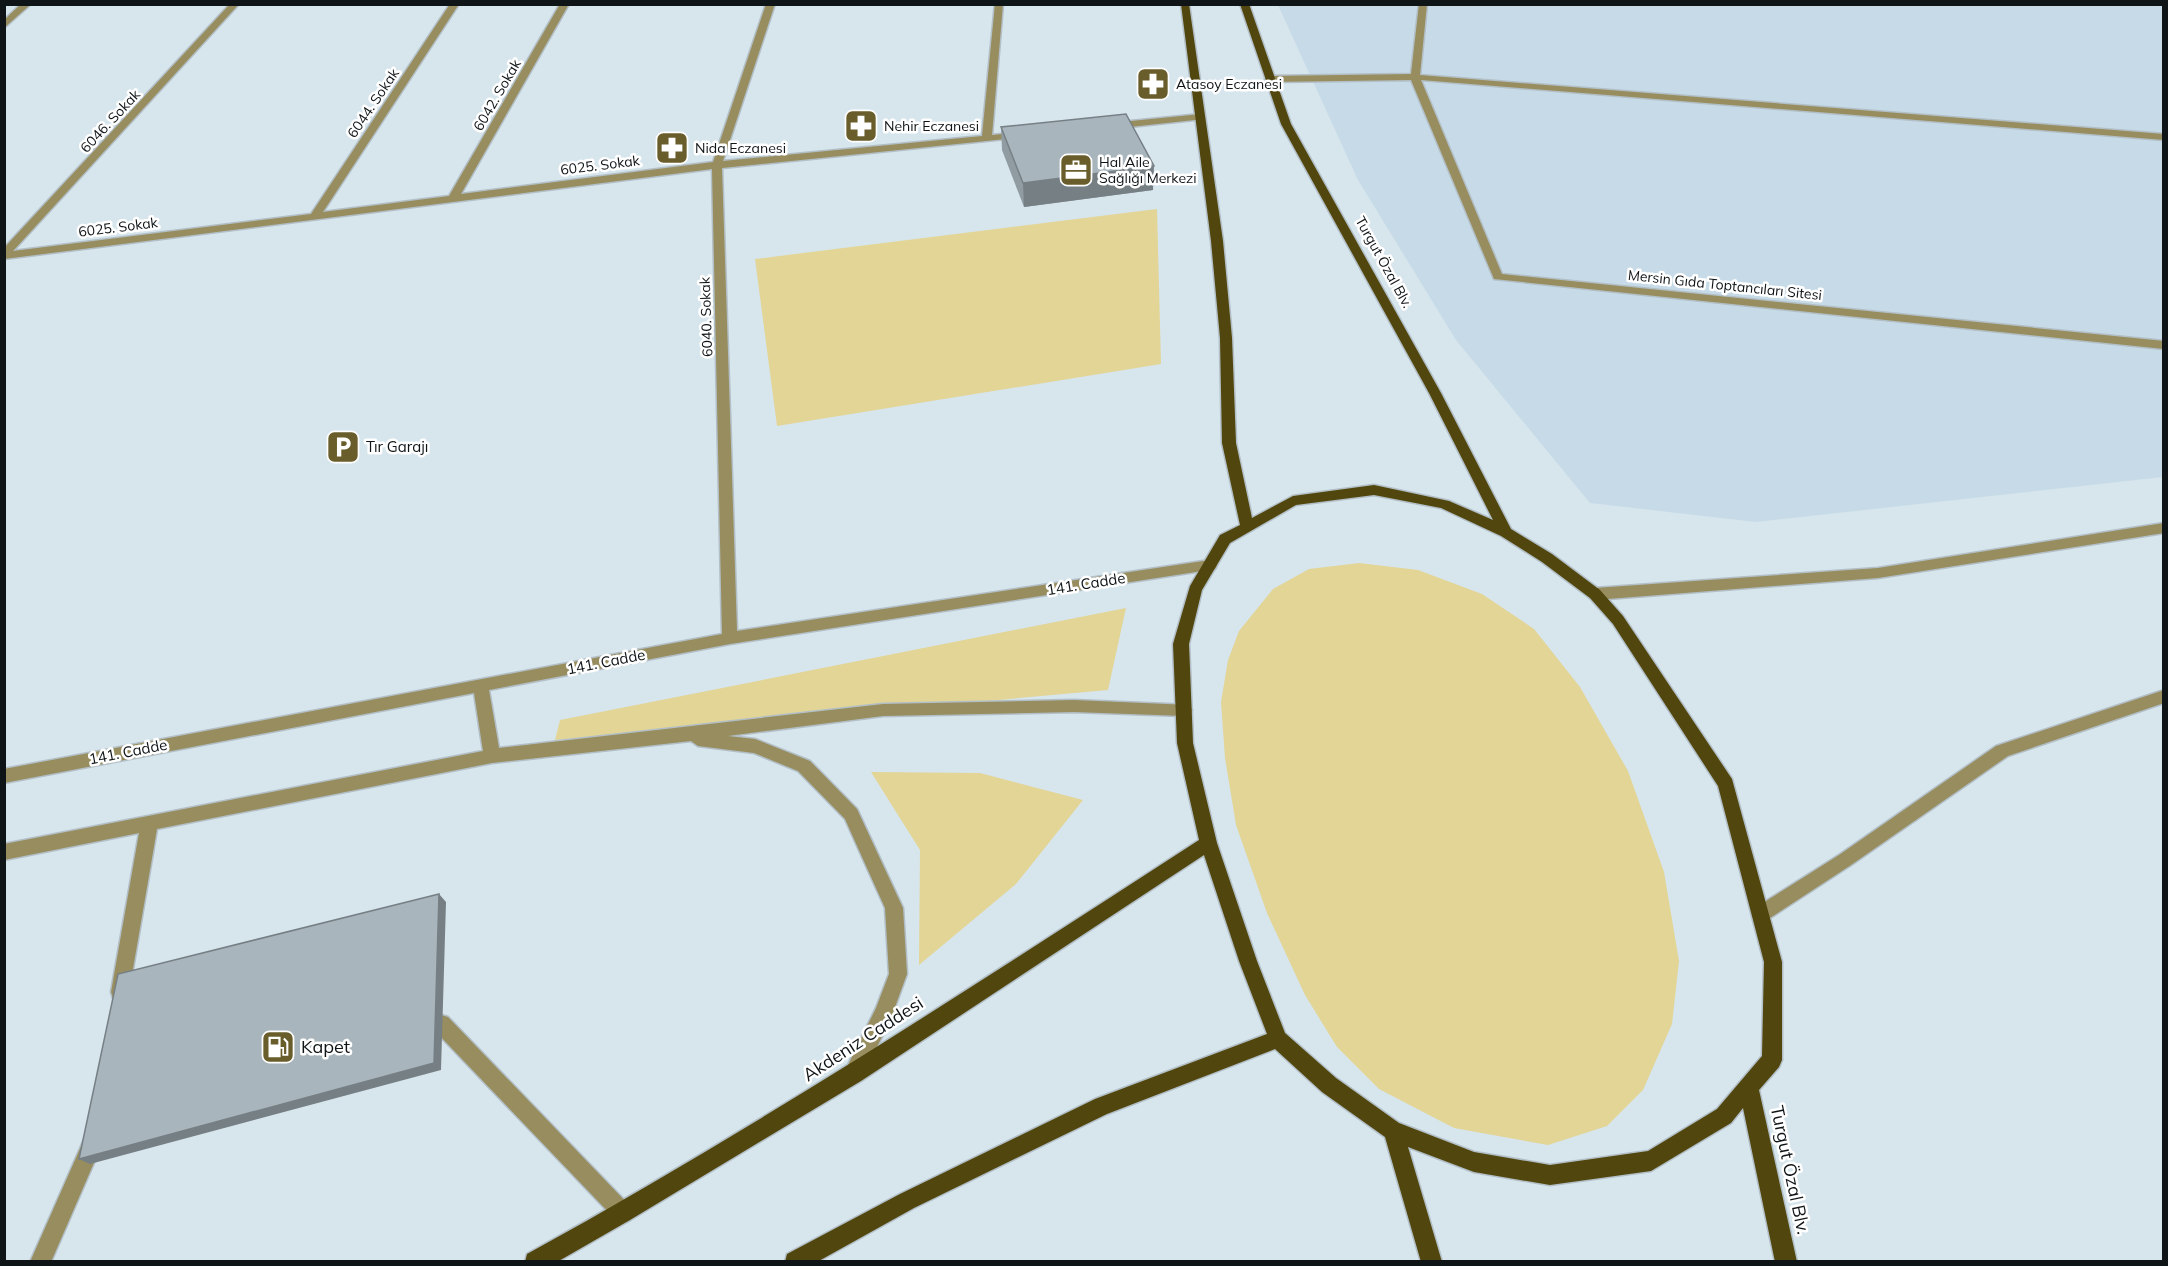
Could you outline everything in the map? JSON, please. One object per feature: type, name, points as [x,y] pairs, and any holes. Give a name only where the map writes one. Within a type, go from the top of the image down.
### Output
[{"type":"main road","points":[[1185,4],[1217,241],[1225,327],[1229,442],[1247,527]]},
{"type":"main road","name":"Turgut Özal Blv.","points":[[1244,4],[1286,124],[1435,393],[1506,532]]},
{"type":"main road","points":[[1374,490],[1444,504],[1506,532],[1547,558],[1595,594],[1617,620],[1726,784],[1773,962],[1772,1060],[1724,1116],[1651,1161],[1550,1175],[1474,1162],[1394,1131],[1329,1085],[1278,1039],[1248,961],[1208,843],[1185,743],[1181,644],[1195,590],[1225,539],[1293,501],[1374,490]]},
{"type":"main road","name":"Akdeniz Caddesi","points":[[535,1262],[623,1213],[854,1074],[1208,843]]},
{"type":"main road","points":[[795,1262],[907,1201],[1102,1106],[1278,1039]]},
{"type":"main road","name":"Turgut Özal Blv.","points":[[1749,1088],[1786,1262]]},
{"type":"main road","points":[[1394,1131],[1432,1262]]},
{"type":"street","points":[[4,25],[27,4]]},
{"type":"street","name":"6046. Sokak","points":[[4,256],[235,4]]},
{"type":"street","name":"6044. Sokak","points":[[314,217],[455,4]]},
{"type":"street","name":"6042. Sokak","points":[[453,199],[565,4]]},
{"type":"street","name":"6040. Sokak","points":[[730,638],[717,165],[771,4]]},
{"type":"street","points":[[987,139],[999,4]]},
{"type":"street","name":"Mersin Gıda Toptancıları Sitesi","points":[[1423,4],[1415,77],[1498,277],[2163,345]]},
{"type":"street","points":[[1270,79],[1415,77],[2163,137]]},
{"type":"street","points":[[1094,128],[1201,117]]},
{"type":"street","name":"6025. Sokak","points":[[4,256],[717,165],[1034,134]]},
{"type":"street","points":[[1595,594],[1878,573],[2163,528]]},
{"type":"street","name":"141. Cadde","points":[[4,776],[730,638],[1210,565]]},
{"type":"street","points":[[481,686],[492,756]]},
{"type":"street","points":[[1761,914],[1845,860],[2002,751],[2163,696]]},
{"type":"street","points":[[4,852],[492,756],[883,710],[1074,706],[1184,710]]},
{"type":"street","points":[[674,736],[755,746],[804,766],[851,814],[894,908],[898,974],[884,1012],[854,1074]]},
{"type":"street","points":[[118,1008],[149,824]]},
{"type":"street","points":[[407,1035],[441,1024],[623,1213]]},
{"type":"street","points":[[40,1262],[101,1129]]},
{"type":"shaded area","points":[[1278,5],[2163,5],[2163,477],[1756,522],[1590,503],[1456,340],[1358,180]]},
{"type":"shaded area","points":[[1157,209],[1161,364],[777,426],[755,259]]},
{"type":"shaded area","points":[[1359,563],[1418,570],[1482,594],[1534,629],[1580,687],[1628,771],[1664,872],[1679,961],[1672,1024],[1643,1090],[1607,1126],[1548,1145],[1454,1128],[1379,1089],[1337,1047],[1305,995],[1267,913],[1236,825],[1225,758],[1221,702],[1228,660],[1239,631],[1273,589],[1309,569]]},
{"type":"shaded area","points":[[1126,608],[1108,690],[555,740],[560,720]]},
{"type":"shaded area","points":[[871,772],[980,773],[1083,800],[1016,884],[919,965],[920,850]]},
{"type":"building","points":[[1126,114],[1154,166],[1023,183],[1001,127]]},
{"type":"building","name":"Kapet","points":[[439,894],[434,1063],[79,1159],[118,974]]},
{"type":"place","name":"Atasoy Eczanesi","points":[[1153,84]]},
{"type":"place","name":"Nehir Eczanesi","points":[[861,126]]},
{"type":"place","name":"Nida Eczanesi","points":[[672,148]]},
{"type":"place","name":"Hal Aile Sağlığı Merkezi","points":[[1076,170]]},
{"type":"place","name":"Tır Garajı","points":[[343,447]]},
{"type":"place","name":"Kapet","points":[[278,1047]]}]
